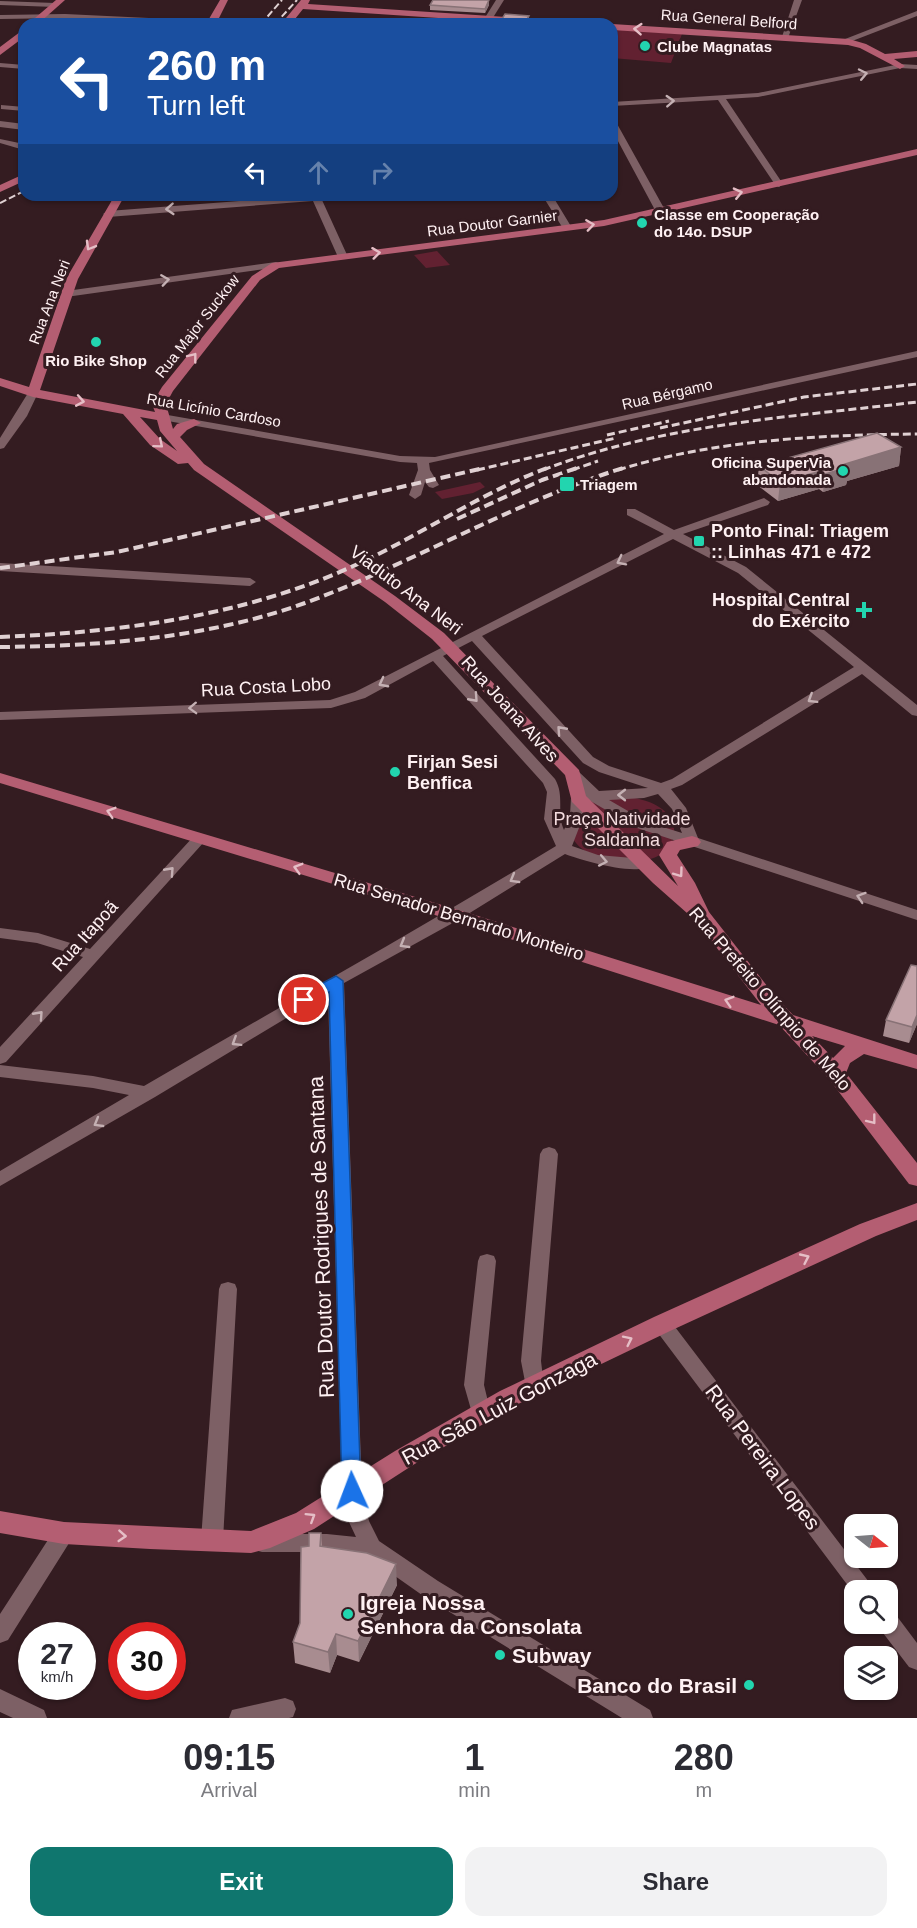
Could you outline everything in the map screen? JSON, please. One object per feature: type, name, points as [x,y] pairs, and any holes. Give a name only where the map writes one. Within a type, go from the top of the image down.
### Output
[{"type":"main road","points":[[214,18],[224,0]]},
{"type":"main road","points":[[42,17],[58,3]]},
{"type":"main road","points":[[291,18],[304,3],[456,18]]},
{"type":"main road","name":"Rua General Belford","points":[[618,27],[843,41],[863,46],[900,66]]},
{"type":"main road","points":[[0,51],[18,37]]},
{"type":"main road","points":[[886,57],[915,54]]},
{"type":"main road","points":[[915,54],[906,59],[917,66]]},
{"type":"main road","name":"Rua Doutor Garnier","points":[[276,265],[567,228],[660,210],[917,152]]},
{"type":"main road","points":[[0,189],[18,180]]},
{"type":"main road","name":"Rua Ana Neri","points":[[33,393],[66,294],[77,269],[116,201]]},
{"type":"main road","name":"Rua Major Suckow","points":[[161,411],[167,390],[250,286],[263,272],[276,265]]},
{"type":"main road","name":"Rua Licínio Cardoso","points":[[0,382],[33,393],[128,411],[161,411]]},
{"type":"main road","name":"Viaduto Ana Neri","points":[[128,411],[164,449],[183,461],[203,469]]},
{"type":"main road","name":"Viaduto Ana Neri","points":[[161,411],[172,438],[203,469],[390,599],[438,636],[573,774],[583,801]]},
{"type":"main road","points":[[172,438],[182,427],[194,423]]},
{"type":"main road","name":"Rua Senador Bernardo Monteiro","points":[[0,778],[455,915],[785,1018],[917,1062]]},
{"type":"main road","name":"Rua Prefeito Olímpio de Melo","points":[[583,801],[658,879],[703,917],[768,1001],[836,1074],[917,1178]]},
{"type":"main road","points":[[692,842],[674,846],[668,855],[687,883],[703,917]]},
{"type":"main road","points":[[836,1074],[840,1061],[845,1055],[868,1046]]},
{"type":"main road","name":"Rua São Luiz Gonzaga","points":[[0,1522],[64,1533],[251,1542],[285,1531],[404,1458],[534,1386],[662,1324],[868,1230],[917,1211]]},
{"type":"street","points":[[489,18],[500,0]]},
{"type":"street","points":[[784,38],[798,0]]},
{"type":"street","points":[[0,3],[58,3]]},
{"type":"street","points":[[843,41],[917,13]]},
{"type":"street","points":[[0,17],[70,18]]},
{"type":"street","points":[[0,65],[18,66]]},
{"type":"street","points":[[618,104],[775,93],[900,66],[917,66]]},
{"type":"street","points":[[721,98],[779,184]]},
{"type":"street","points":[[4,107],[18,108]]},
{"type":"street","points":[[0,124],[18,126]]},
{"type":"street","points":[[618,133],[660,210]]},
{"type":"street","points":[[1,141],[18,145]]},
{"type":"street","points":[[618,151],[628,151]]},
{"type":"street","points":[[108,214],[277,201]]},
{"type":"street","points":[[317,201],[343,257]]},
{"type":"street","points":[[551,201],[567,228]]},
{"type":"street","name":"Rua Doutor Garnier","points":[[66,294],[276,265]]},
{"type":"street","name":"Rua Bérgamo","points":[[424,466],[917,354]]},
{"type":"street","points":[[0,446],[21,416],[33,393]]},
{"type":"street","name":"Rua Licínio Cardoso","points":[[161,411],[194,423],[424,466]]},
{"type":"street","points":[[424,466],[433,485]]},
{"type":"street","points":[[414,495],[424,466]]},
{"type":"street","name":"Rua Costa Lobo","points":[[0,716],[331,704],[360,696],[435,655],[673,534],[764,502]]},
{"type":"street","points":[[631,512],[742,570],[917,711]]},
{"type":"street","points":[[0,567],[250,582]]},
{"type":"street","points":[[474,636],[588,760],[602,770],[633,777],[660,789],[682,809],[692,842]]},
{"type":"street","name":"Rua Joana Alves","points":[[435,655],[550,782],[554,792],[551,819],[564,848]]},
{"type":"street","points":[[551,812],[583,801],[644,794],[676,782],[862,668]]},
{"type":"street","points":[[583,801],[613,811],[642,825],[917,915]]},
{"type":"street","points":[[0,1179],[336,981],[455,915],[564,848],[583,801]]},
{"type":"street","name":"Rua Itapoã","points":[[0,1058],[199,839]]},
{"type":"street","points":[[564,848],[596,860],[644,864]]},
{"type":"street","points":[[0,933],[38,938],[93,955]]},
{"type":"street","name":"Rua Doutor Rodrigues de Santana","points":[[336,981],[352,1491],[358,1522],[372,1548]]},
{"type":"street","points":[[0,1071],[93,1082],[149,1093]]},
{"type":"street","points":[[534,1386],[531,1361],[549,1154]]},
{"type":"street","points":[[481,1414],[474,1385],[487,1261]]},
{"type":"street","points":[[212,1540],[228,1289]]},
{"type":"street","name":"Rua Pereira Lopes","points":[[662,1324],[856,1580]]},
{"type":"street","points":[[0,1633],[64,1533]]},
{"type":"street","points":[[251,1542],[327,1543],[372,1548],[439,1593],[642,1718]]},
{"type":"street","points":[[897,1634],[917,1660]]},
{"type":"street","points":[[0,1700],[36,1718]]},
{"type":"street","points":[[240,1718],[285,1709]]},
{"type":"green space","name":"Clube Magnatas","points":[[618,29],[682,34],[671,63],[618,59]]},
{"type":"green space","points":[[437,251],[450,265],[426,268],[414,255]]},
{"type":"green space","points":[[480,482],[485,487],[473,493],[442,499],[435,492]]},
{"type":"green space","name":"Praça Natividade Saldanha","points":[[624,796],[659,807],[672,821],[674,830],[670,846],[656,857],[638,860],[593,854],[583,850],[570,835],[584,805],[598,799]]},
{"type":"building","points":[[433,0],[489,0],[485,9],[430,5]]},
{"type":"building","points":[[505,14],[529,16],[528,18],[502,18]]},
{"type":"building","points":[[877,433],[901,447],[845,464],[849,467],[825,474],[821,471],[780,482],[759,466]]},
{"type":"building","points":[[911,965],[917,966],[917,1015],[912,1027],[886,1020]]},
{"type":"building","name":"Igreja Nossa Senhora da Consolata","points":[[309,1533],[321,1533],[320,1546],[367,1553],[396,1564],[358,1641],[336,1634],[328,1652],[293,1642],[300,1623],[301,1547],[309,1546]]},
{"type":"railway","points":[[266,18],[282,0]]},
{"type":"railway","points":[[280,18],[297,0]]},
{"type":"railway","points":[[0,203],[18,194]]},
{"type":"railway","points":[[660,428],[804,397],[917,384]]},
{"type":"railway","points":[[543,470],[588,454],[680,432],[775,418],[917,402]]},
{"type":"railway","points":[[607,435],[669,421]]},
{"type":"railway","points":[[618,470],[691,452],[766,441],[917,434]]},
{"type":"railway","points":[[477,470],[616,438]]},
{"type":"railway","points":[[572,470],[598,461]]},
{"type":"railway","points":[[0,568],[117,552],[484,468]]},
{"type":"railway","points":[[0,637],[46,635],[138,625],[184,618],[273,596],[360,563],[499,489],[547,468]]},
{"type":"railway","points":[[457,519],[542,480],[577,468]]},
{"type":"railway","points":[[0,647],[77,645],[154,638],[193,632],[268,615],[345,587],[542,498],[623,468]]},
{"type":"place","name":"Clube Magnatas","points":[[645,46]]},
{"type":"place","name":"Classe em Cooperação do 14o. DSUP","points":[[642,223]]},
{"type":"place","name":"Rio Bike Shop","points":[[96,342]]},
{"type":"place","name":"Oficina SuperVia abandonada","points":[[843,471]]},
{"type":"place","name":"Triagem","points":[[567,484]]},
{"type":"place","name":"Ponto Final: Triagem :: Linhas 471 e 472","points":[[699,541]]},
{"type":"place","name":"Hospital Central do Exército","points":[[864,610]]},
{"type":"place","name":"Firjan Sesi Benfica","points":[[395,772]]},
{"type":"place","name":"Igreja Nossa Senhora da Consolata","points":[[348,1614]]},
{"type":"place","name":"Subway","points":[[500,1655]]},
{"type":"place","name":"Banco do Brasil","points":[[749,1685]]},
{"type":"route","points":[[304,1000],[336,981],[352,1491]]}]
